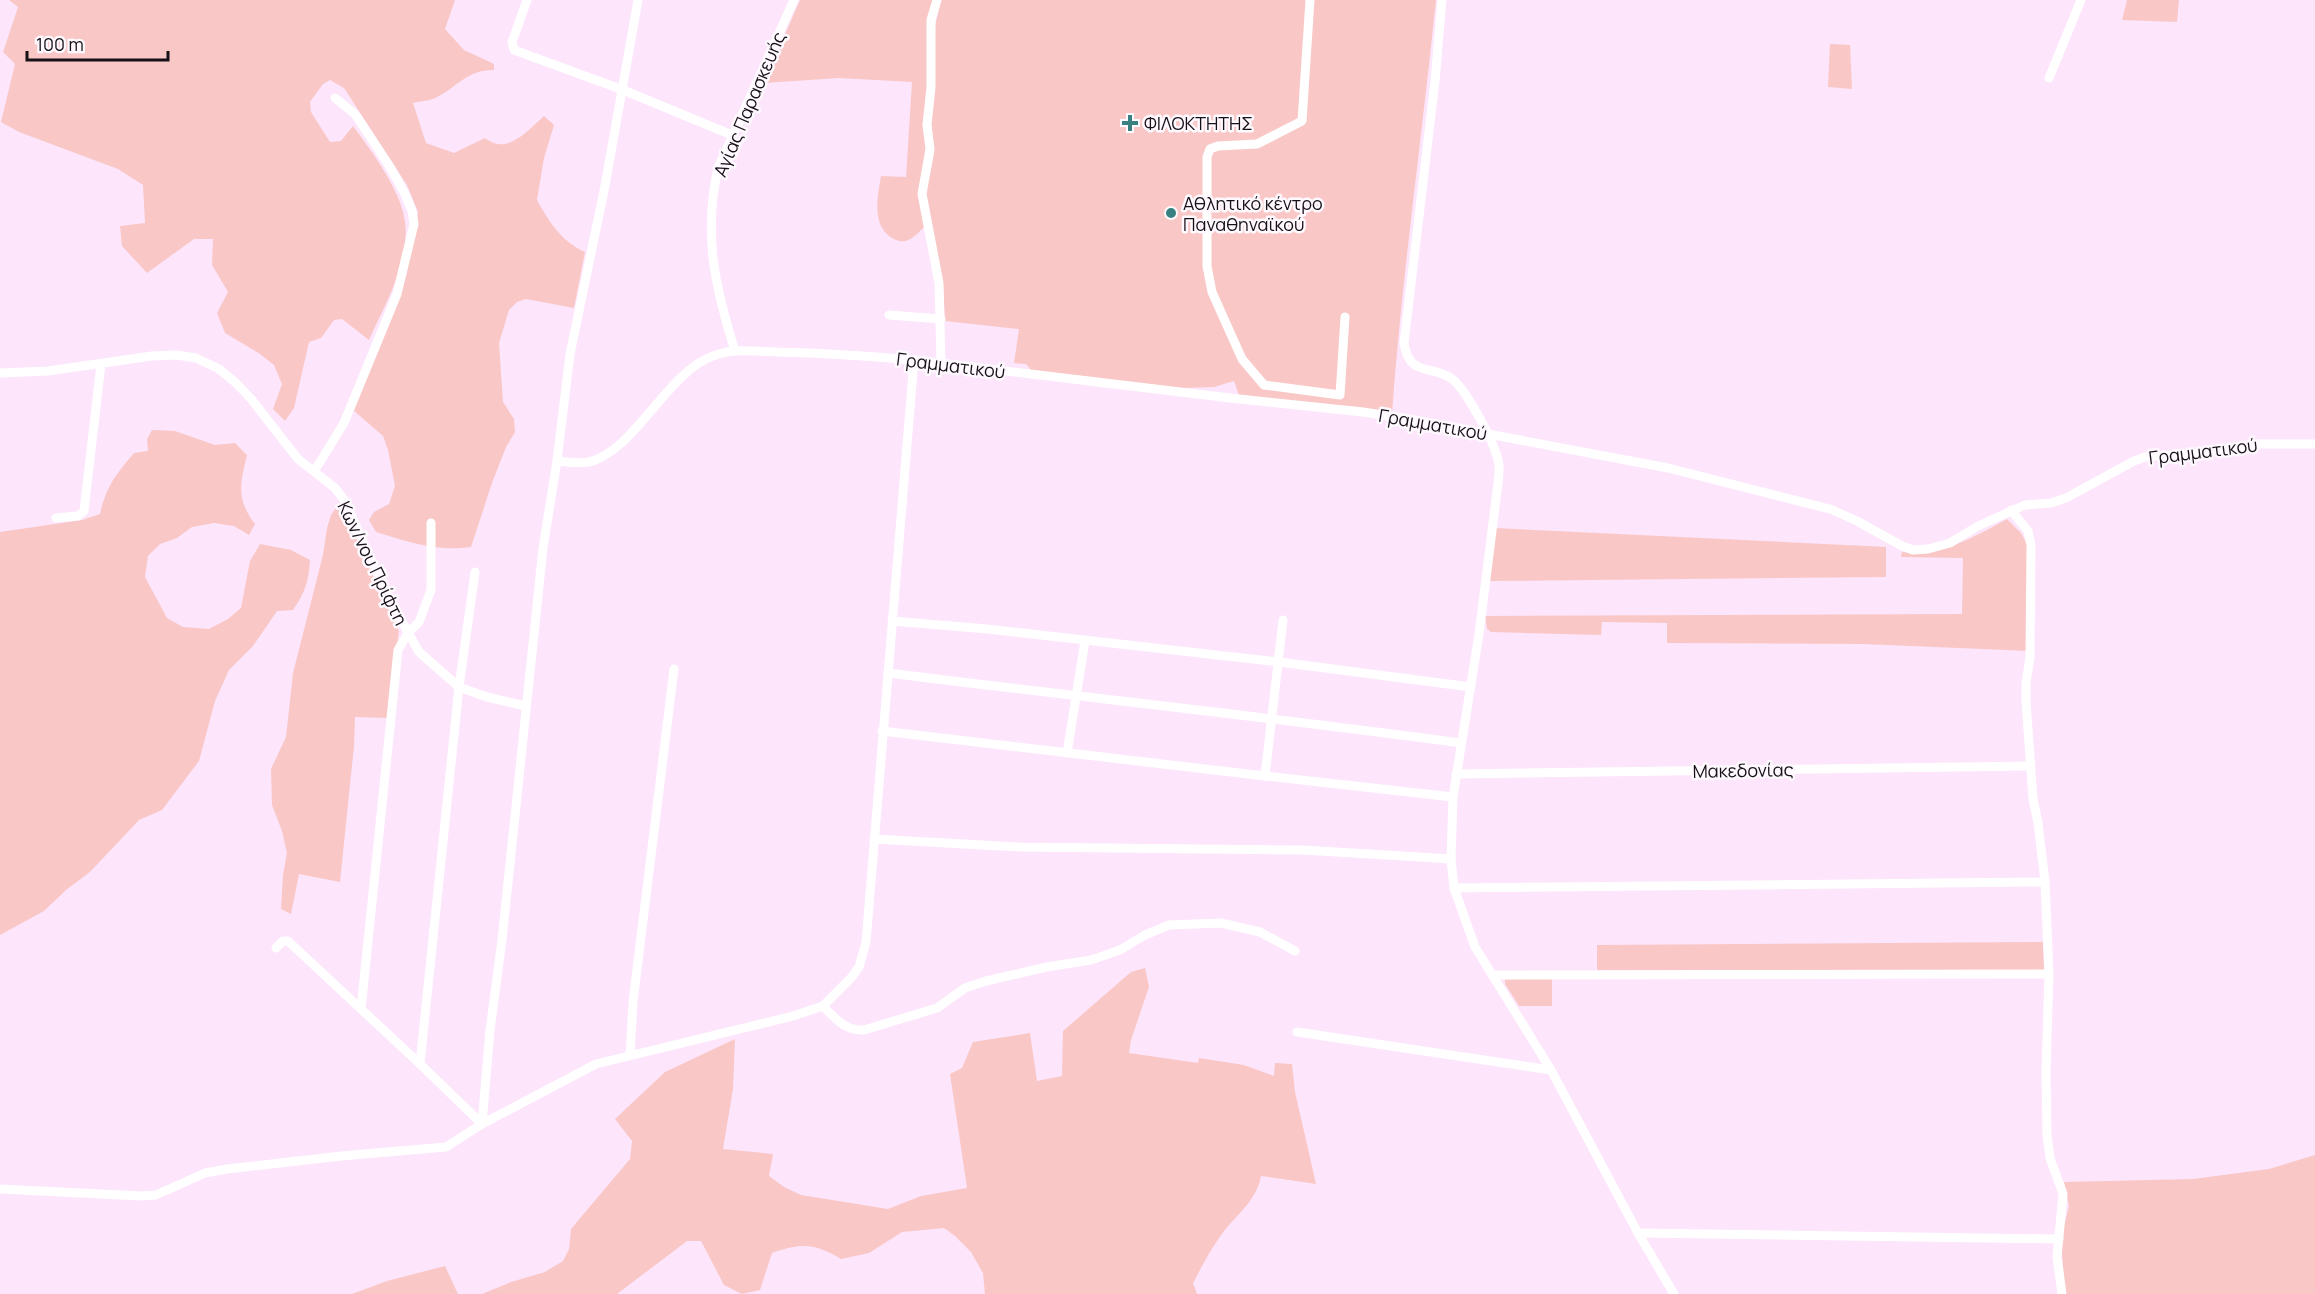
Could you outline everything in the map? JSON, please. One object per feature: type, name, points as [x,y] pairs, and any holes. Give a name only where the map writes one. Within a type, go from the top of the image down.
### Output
[{"type":"street","points":[[527,0],[512,42],[514,50],[623,90],[732,135]]},
{"type":"street","points":[[482,1124],[490,1030],[502,940],[543,548],[570,354],[623,90],[638,0]]},
{"type":"street","name":"Αγίας Παρασκευής","points":[[735,351],[716,282],[711,239],[712,194],[718,168],[794,0]]},
{"type":"street","points":[[937,0],[931,20],[931,87],[927,124],[930,149],[922,194],[939,283],[941,363]]},
{"type":"street","points":[[1310,0],[1302,121],[1257,144],[1218,146],[1210,149],[1206,157],[1207,266],[1212,292],[1229,334],[1242,359],[1264,385],[1340,395],[1345,317]]},
{"type":"street","points":[[1442,0],[1435,81],[1404,343],[1408,357],[1417,367],[1443,374],[1454,380],[1488,434],[1499,463],[1471,687],[1453,797],[1451,859],[1454,888],[1475,947],[1551,1070],[1638,1233],[1674,1294]]},
{"type":"street","points":[[2049,78],[2081,0]]},
{"type":"street","points":[[315,470],[344,423],[397,294],[414,224],[412,211],[405,194],[390,167],[355,114],[335,98]]},
{"type":"street","points":[[889,315],[941,319]]},
{"type":"street","name":"Γραμματικού","points":[[556,461],[587,463],[601,458],[622,441],[693,367],[712,356],[735,351],[839,353],[914,360],[1363,412],[1668,468],[1830,509],[1913,550],[1928,549],[1950,543],[2011,510],[2025,505],[2051,503],[2066,498],[2134,461],[2148,456],[2192,455],[2256,444],[2315,444]]},
{"type":"street","name":"Κων/νου Πρίφτη","points":[[0,373],[48,371],[152,356],[176,355],[196,358],[219,369],[252,400],[298,459],[315,470],[345,501],[385,591],[419,652],[459,687],[487,697],[525,706]]},
{"type":"street","points":[[0,1190],[156,1195],[205,1173],[228,1169],[446,1147],[482,1124],[596,1064],[793,1016],[823,1006],[859,967],[866,942],[914,360]]},
{"type":"street","points":[[56,518],[78,516],[84,511],[101,364]]},
{"type":"street","points":[[2011,510],[2028,531],[2031,544],[2031,657],[2026,683],[2033,799],[2042,849],[2049,974],[2047,1135],[2050,1158],[2063,1194],[2058,1276],[2062,1294]]},
{"type":"street","points":[[361,1009],[398,650],[408,633],[419,622],[431,590],[430,523]]},
{"type":"street","points":[[420,1064],[436,929],[459,687],[475,572]]},
{"type":"street","points":[[1265,776],[1283,620]]},
{"type":"street","points":[[892,621],[987,628],[1471,687]]},
{"type":"street","points":[[1068,753],[1085,641]]},
{"type":"street","points":[[630,1055],[633,1002],[674,669]]},
{"type":"street","points":[[888,673],[1076,697],[1271,717],[1461,743]]},
{"type":"street","points":[[882,731],[1453,797]]},
{"type":"street","name":"Μακεδονίας","points":[[1456,774],[2030,766]]},
{"type":"street","points":[[874,839],[1019,847],[1303,850],[1451,859]]},
{"type":"street","points":[[1454,888],[2044,882]]},
{"type":"street","points":[[823,1006],[846,1028],[854,1031],[864,1030],[937,1008],[965,988],[986,981],[1091,960],[1120,950],[1145,935],[1169,925],[1221,923],[1260,932],[1295,951]]},
{"type":"street","points":[[276,948],[284,941],[288,941],[482,1124]]},
{"type":"street","points":[[1494,975],[2049,974]]},
{"type":"street","points":[[1297,1032],[1551,1070]]},
{"type":"street","points":[[1638,1233],[2059,1239]]},
{"type":"shaded area","points":[[9,0],[455,0],[445,29],[464,50],[494,64],[494,70],[476,73],[435,98],[413,103],[426,143],[454,153],[485,138],[493,143],[509,143],[524,134],[544,116],[554,125],[544,158],[537,200],[557,231],[569,243],[585,252],[574,308],[526,299],[517,302],[509,310],[499,343],[503,402],[514,419],[515,432],[506,447],[492,483],[471,547],[435,547],[411,542],[376,532],[369,520],[374,512],[389,504],[395,486],[383,436],[353,410],[406,276],[418,212],[407,185],[344,88],[330,80],[323,84],[310,102],[311,112],[330,142],[341,141],[353,126],[377,159],[403,210],[406,237],[404,253],[389,298],[369,340],[342,319],[334,320],[321,338],[309,342],[294,408],[285,421],[273,409],[282,384],[274,365],[225,333],[217,313],[228,292],[212,265],[213,239],[194,239],[147,273],[122,246],[120,226],[145,223],[143,185],[118,169],[19,132],[1,122],[15,64],[3,52],[18,7]]},
{"type":"shaded area","points":[[800,0],[935,0],[924,227],[908,240],[896,240],[888,235],[879,221],[877,203],[881,176],[906,177],[912,82],[839,78],[764,83]]},
{"type":"shaded area","name":"Αθλητικό κέντρο Παναθηναϊκού","points":[[941,0],[1436,0],[1401,310],[1392,413],[1239,395],[1234,381],[1214,387],[1181,388],[1031,370],[1026,364],[1014,363],[1019,329],[945,321],[943,285],[926,192],[934,154],[931,120],[934,31]]},
{"type":"shaded area","points":[[2127,0],[2179,0],[2177,22],[2122,20]]},
{"type":"shaded area","points":[[1830,44],[1850,45],[1852,89],[1828,87]]},
{"type":"shaded area","points":[[152,430],[175,431],[215,445],[235,443],[247,455],[241,491],[245,507],[255,524],[249,535],[234,526],[214,523],[192,527],[177,538],[160,544],[148,556],[145,577],[167,618],[183,627],[209,629],[228,619],[241,608],[250,561],[260,544],[291,550],[310,560],[306,586],[293,610],[277,611],[253,646],[229,670],[215,701],[199,761],[162,810],[139,820],[90,872],[44,911],[0,935],[0,532],[82,520],[100,514],[112,481],[134,453],[148,451],[147,439]]},
{"type":"shaded area","points":[[336,508],[342,508],[399,631],[387,718],[355,717],[340,882],[299,874],[291,914],[281,909],[287,853],[272,805],[271,769],[286,737],[293,673],[323,555],[327,528]]},
{"type":"shaded area","points":[[2007,519],[2021,533],[2027,544],[2030,651],[1863,644],[1667,643],[1667,623],[1602,622],[1601,635],[1491,632],[1487,629],[1485,616],[1962,614],[1963,558],[1901,557],[1902,552],[1931,551],[1957,544]]},
{"type":"shaded area","points":[[1495,528],[1886,547],[1886,577],[1489,581]]},
{"type":"shaded area","points":[[2043,942],[2044,970],[1597,970],[1597,945]]},
{"type":"shaded area","points":[[1145,968],[1149,987],[1131,1040],[1129,1053],[1198,1063],[1199,1058],[1244,1065],[1274,1076],[1275,1063],[1292,1064],[1295,1092],[1316,1184],[1261,1176],[1249,1202],[1219,1238],[1202,1266],[1193,1283],[1197,1294],[985,1294],[983,1273],[971,1252],[944,1228],[902,1232],[869,1253],[841,1259],[823,1250],[807,1246],[791,1247],[772,1253],[760,1290],[742,1294],[724,1285],[701,1241],[687,1241],[617,1294],[482,1294],[545,1272],[563,1261],[569,1249],[571,1229],[630,1159],[632,1141],[615,1119],[665,1072],[735,1039],[733,1089],[723,1149],[773,1154],[769,1176],[784,1187],[801,1195],[888,1209],[921,1196],[967,1188],[950,1074],[962,1068],[973,1042],[1030,1033],[1037,1081],[1062,1076],[1063,1031],[1131,972]]},
{"type":"shaded area","points":[[1505,979],[1552,979],[1552,1006],[1519,1006],[1505,984]]},
{"type":"shaded area","points":[[2315,1155],[2315,1294],[2065,1294],[2061,1238],[2069,1206],[2064,1182],[2193,1179],[2269,1169]]},
{"type":"shaded area","points":[[445,1266],[458,1294],[352,1294],[387,1281]]},
{"type":"place","name":"ΦΙΛΟΚΤΗΤΗΣ","points":[[1130,123]]},
{"type":"place","name":"Αθλητικό κέντρο Παναθηναϊκού","points":[[1171,213]]}]
